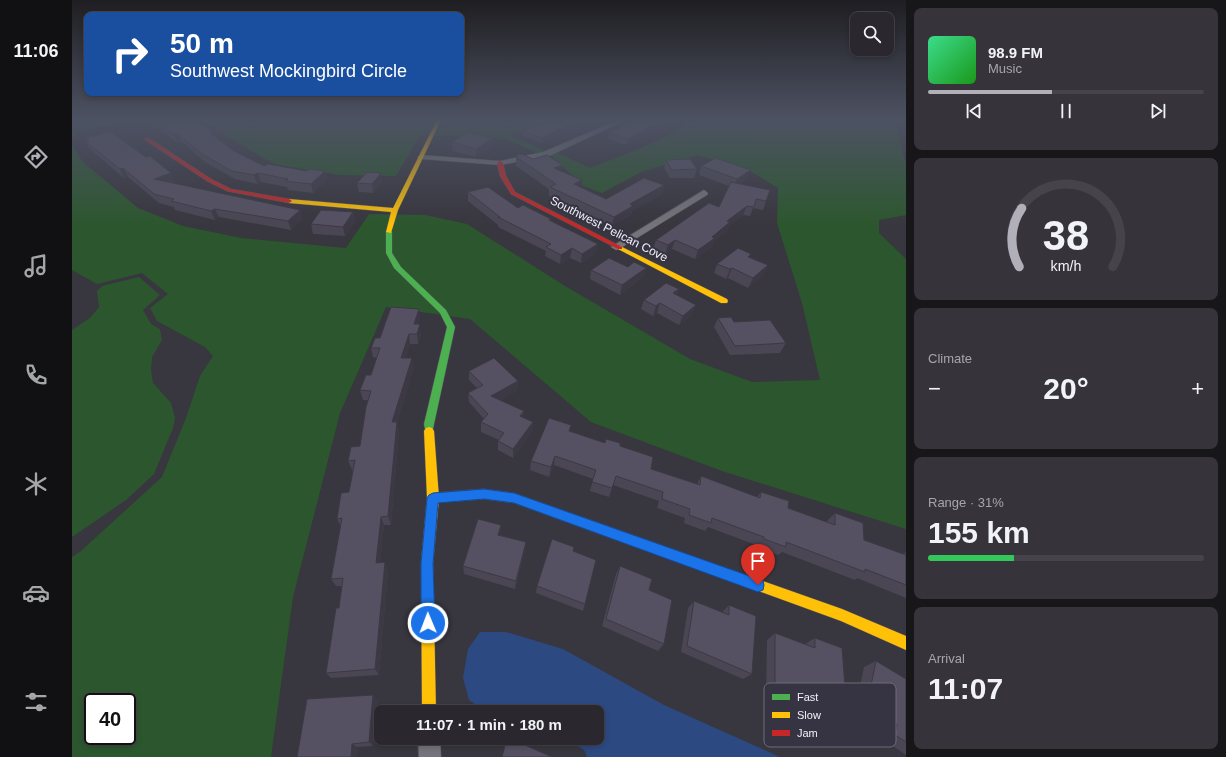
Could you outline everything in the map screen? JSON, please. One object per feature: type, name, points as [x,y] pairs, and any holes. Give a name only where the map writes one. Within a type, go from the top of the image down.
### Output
[{"type":"street","points":[[172,155],[209,180],[229,190],[297,203],[395,210]]},
{"type":"street","points":[[429,705],[427,564],[433,498],[429,424],[451,327],[443,312],[398,268],[389,253],[389,234],[395,210],[421,157],[500,163],[541,155]]},
{"type":"street","name":"Southwest Pelican Cove","points":[[500,163],[503,176],[513,193],[724,301]]},
{"type":"street","points":[[616,247],[704,193]]},
{"type":"street","points":[[433,498],[484,494],[514,498],[842,615],[906,643]]},
{"type":"street","points":[[430,745],[430,757]]},
{"type":"green space","points":[[72,155],[78,155],[82,161],[138,208],[183,226],[241,238],[346,248],[369,214],[425,215],[467,224],[565,286],[690,359],[752,382],[820,380],[802,303],[777,223],[778,188],[750,171],[699,155],[903,155],[906,166],[906,215],[879,220],[879,233],[906,259],[906,529],[722,471],[591,422],[470,319],[386,307],[340,413],[293,597],[271,757],[72,757],[72,557],[81,551],[162,477],[186,418],[200,376],[213,356],[205,347],[157,321],[150,308],[168,294],[142,273],[97,284],[72,270]]},
{"type":"green space","points":[[259,155],[408,155],[396,176],[339,175],[274,164]]},
{"type":"green space","points":[[549,155],[563,155],[590,168],[624,155],[697,155],[641,172],[602,193],[583,186],[552,156]]},
{"type":"green space","points":[[139,277],[160,295],[143,310],[151,324],[160,329],[162,340],[152,357],[151,370],[153,383],[171,403],[175,418],[173,428],[154,474],[126,500],[72,537],[72,330],[90,318],[99,307],[97,291],[102,286]]},
{"type":"water","points":[[480,632],[506,632],[563,649],[664,705],[780,757],[587,757],[584,750],[576,745],[604,745],[604,705],[476,705],[469,700],[463,678],[468,649]]},
{"type":"building","points":[[103,155],[150,156],[171,173],[154,179],[300,210],[288,221],[215,209],[211,211],[171,201],[174,199],[154,194],[123,168],[120,169]]},
{"type":"building","points":[[204,155],[243,155],[264,166],[268,164],[307,171],[310,169],[325,171],[311,184],[285,181],[288,179],[258,173],[254,175],[232,171]]},
{"type":"building","points":[[517,155],[525,155],[533,159],[548,155],[563,165],[554,168],[582,180],[574,184],[606,199],[644,178],[664,185],[630,204],[633,206],[614,217],[550,187],[556,184],[516,157]]},
{"type":"building","points":[[716,158],[751,170],[737,179],[701,166]]},
{"type":"building","points":[[690,159],[697,169],[672,170],[666,160]]},
{"type":"building","points":[[367,172],[381,173],[372,184],[357,183]]},
{"type":"building","points":[[731,182],[770,190],[766,201],[756,199],[754,207],[747,206],[727,221],[730,222],[712,237],[715,238],[698,250],[675,240],[668,245],[656,240],[709,203],[719,207]]},
{"type":"building","points":[[488,187],[518,208],[523,205],[551,219],[549,220],[598,244],[582,254],[572,248],[561,255],[546,247],[551,244],[498,217],[500,217],[468,192]]},
{"type":"building","points":[[321,210],[353,212],[343,227],[311,224]]},
{"type":"building","points":[[738,248],[751,254],[748,257],[768,265],[753,278],[732,268],[730,269],[717,264]]},
{"type":"building","points":[[609,258],[628,267],[634,262],[646,268],[622,285],[591,270]]},
{"type":"building","points":[[666,283],[679,289],[673,293],[696,305],[683,316],[660,303],[656,306],[644,300]]},
{"type":"building","points":[[391,307],[419,309],[414,324],[420,324],[417,334],[409,334],[401,358],[412,358],[392,422],[397,422],[388,516],[381,517],[376,563],[385,562],[375,669],[326,673],[336,608],[339,608],[343,578],[331,579],[342,518],[337,519],[341,493],[349,492],[355,460],[348,461],[351,447],[360,446],[366,407],[371,391],[360,390],[366,375],[371,375],[380,348],[371,348],[375,338],[380,338]]},
{"type":"building","points":[[731,317],[734,322],[770,320],[786,343],[735,346],[718,318]]},
{"type":"building","points":[[494,358],[518,381],[491,396],[524,411],[520,416],[533,422],[513,449],[498,441],[504,433],[481,422],[488,414],[468,393],[483,385],[469,371]]},
{"type":"building","points":[[549,418],[571,425],[569,431],[605,443],[606,439],[620,443],[620,446],[653,457],[651,469],[700,485],[701,476],[760,498],[761,492],[789,501],[788,508],[835,525],[835,513],[863,523],[864,540],[906,555],[906,585],[865,569],[865,572],[786,542],[786,547],[764,539],[764,537],[712,518],[711,523],[689,515],[690,509],[662,499],[663,492],[616,476],[612,488],[592,482],[596,470],[555,456],[551,467],[531,461]]},
{"type":"building","points":[[478,519],[501,525],[498,535],[526,542],[516,581],[463,566]]},
{"type":"building","points":[[552,539],[574,547],[573,551],[596,560],[585,604],[537,586]]},
{"type":"building","points":[[620,566],[652,579],[649,590],[672,600],[664,644],[606,619]]},
{"type":"building","points":[[694,601],[729,615],[729,605],[756,616],[752,674],[687,646]]},
{"type":"building","points":[[775,633],[815,648],[815,638],[842,648],[845,683],[775,683]]},
{"type":"building","points":[[876,661],[906,679],[906,742],[896,736],[896,683],[872,683]]},
{"type":"building","points":[[373,695],[369,742],[352,744],[351,757],[297,757],[307,699]]},
{"type":"building","points":[[505,745],[525,745],[552,757],[502,757]]},
{"type":"traffic: fast","points":[[389,232],[389,253],[398,268],[443,312],[451,327],[429,424],[429,431]]},
{"type":"traffic: slow","points":[[389,232],[395,210],[422,155]]},
{"type":"traffic: slow","points":[[289,201],[395,210]]},
{"type":"traffic: slow","points":[[620,248],[724,301]]},
{"type":"traffic: slow","points":[[429,431],[433,498],[427,563],[429,705]]},
{"type":"traffic: slow","points":[[746,581],[842,615],[906,643]]},
{"type":"traffic: jam","points":[[172,155],[209,180],[229,190],[289,201]]},
{"type":"traffic: jam","points":[[500,163],[503,176],[513,193],[620,248]]},
{"type":"traffic: jam","points":[[433,498],[484,494],[514,498],[746,581]]},
{"type":"route","points":[[428,623],[427,564],[433,498],[484,494],[514,498],[758,585]]}]
